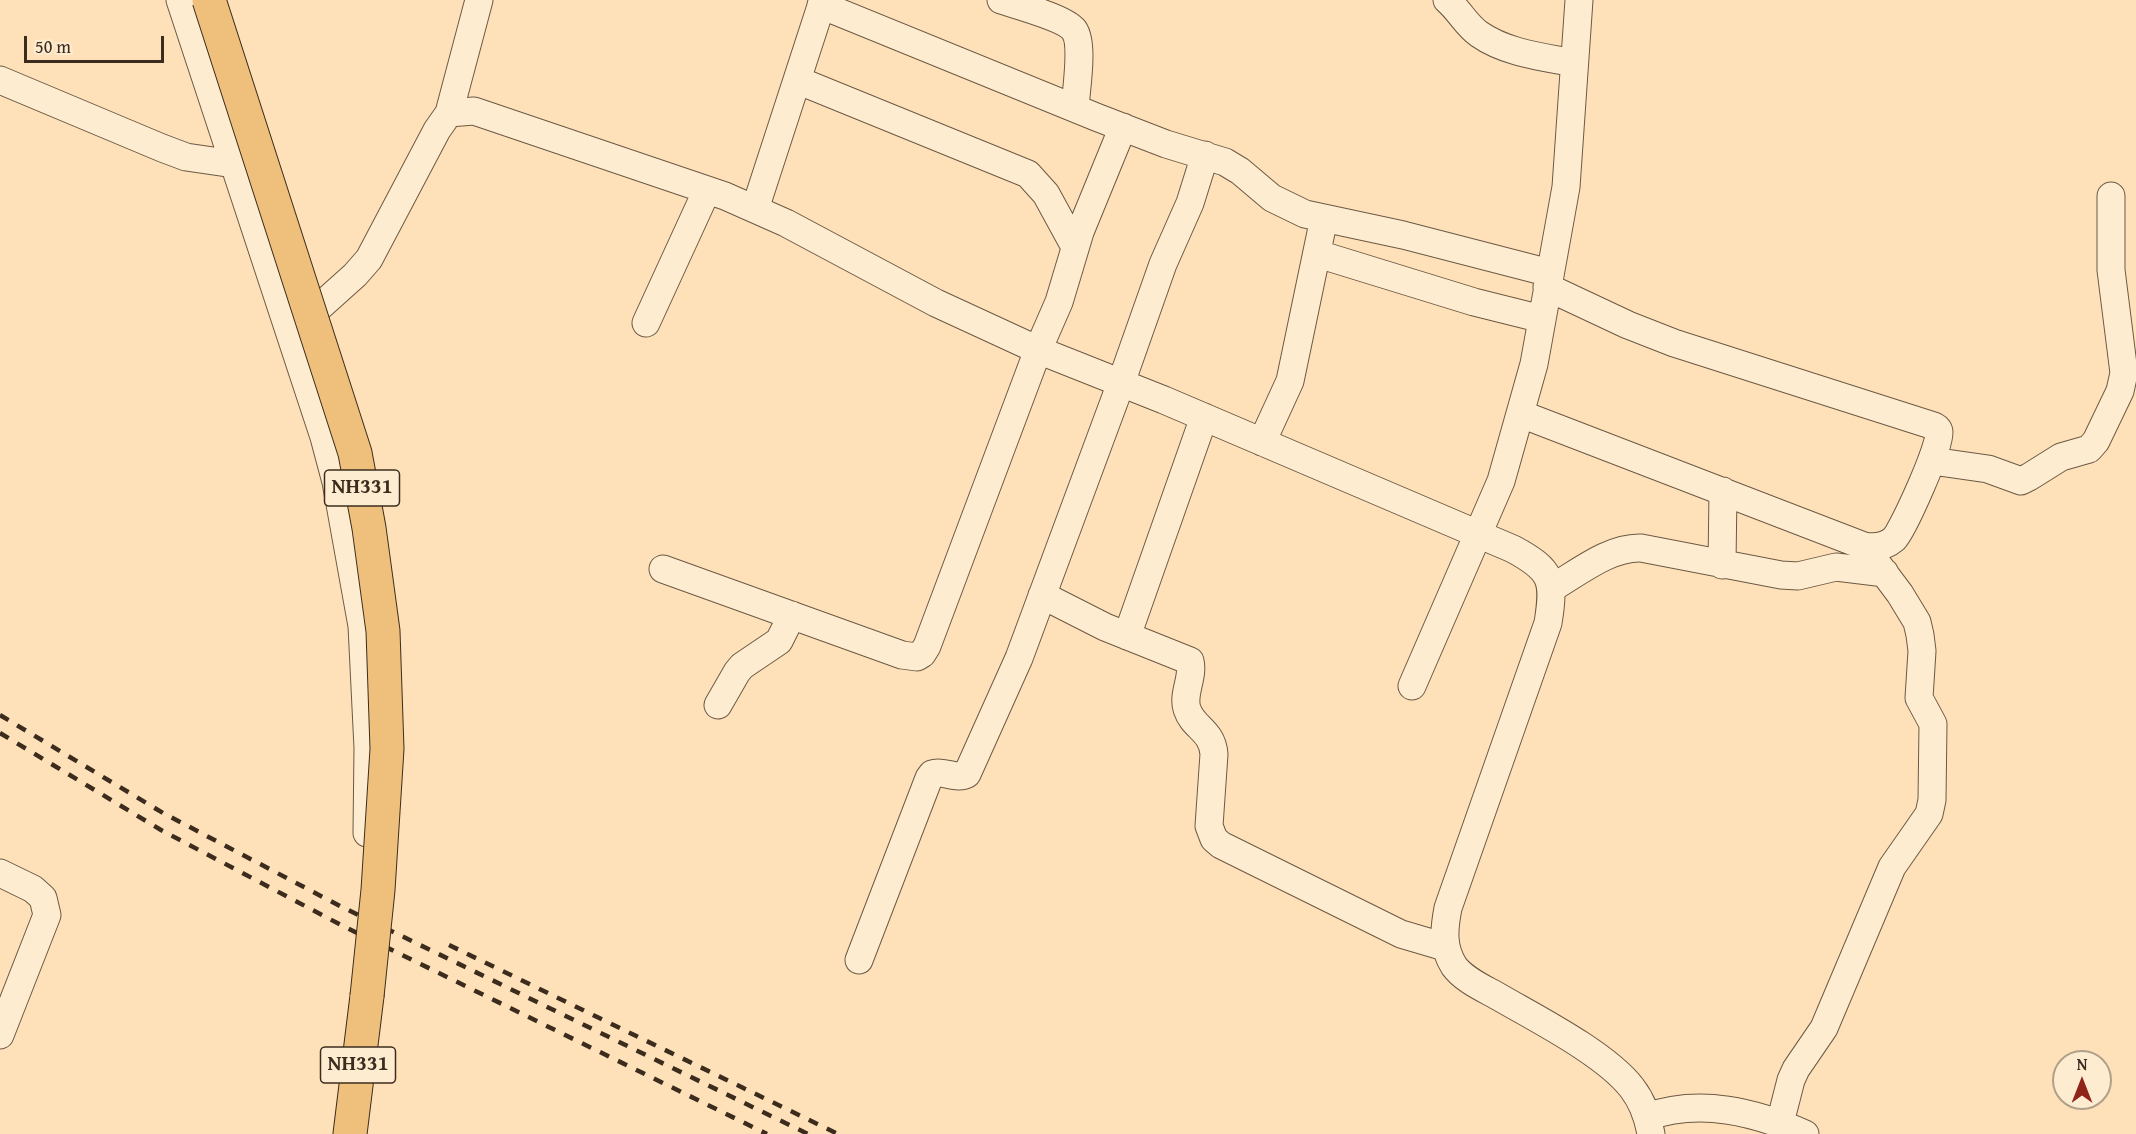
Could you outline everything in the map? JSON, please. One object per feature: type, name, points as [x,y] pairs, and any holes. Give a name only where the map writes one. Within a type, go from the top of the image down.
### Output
[{"type":"highway","name":"NH331","points":[[209,0],[355,453],[369,528],[383,631],[387,749],[378,890],[350,1134]]},
{"type":"street","points":[[180,0],[324,436],[336,482],[360,617],[368,748],[366,889],[358,951],[342,1134]]},
{"type":"street","points":[[215,0],[364,451],[379,527],[393,630],[398,750],[386,914],[364,910]]},
{"type":"street","points":[[316,310],[356,275],[369,258],[437,130],[449,113],[479,0]]},
{"type":"street","points":[[1001,0],[1065,22],[1074,29],[1078,40],[1075,108]]},
{"type":"street","points":[[1447,0],[1469,26],[1490,41],[1522,52],[1574,63]]},
{"type":"street","points":[[1412,686],[1501,481],[1534,364],[1566,187],[1579,0]]},
{"type":"street","points":[[755,209],[822,2],[1075,108],[1166,144],[1205,154],[1224,162],[1240,171],[1272,198],[1288,207],[1324,218],[1403,235],[1549,280],[1628,325],[1674,343],[1937,428],[1940,434],[1932,461],[1900,533],[1887,544],[1873,547],[1864,546],[1521,414]]},
{"type":"street","points":[[0,80],[186,157],[234,164]]},
{"type":"street","points":[[797,80],[1028,174],[1046,194],[1075,247]]},
{"type":"street","points":[[449,113],[474,111],[707,190],[755,209],[786,223],[936,303],[1038,350],[1204,417],[1533,560],[1543,568],[1552,588],[1548,624],[1448,908],[1444,929],[1445,947],[1455,967],[1473,982],[1582,1047],[1612,1068],[1641,1101],[1649,1126],[1679,1108],[1714,1109],[1763,1117],[1805,1134]]},
{"type":"street","points":[[663,569],[902,655],[917,657],[922,654],[927,646],[1038,350],[1059,302],[1075,247],[1123,127]]},
{"type":"street","points":[[859,960],[929,778],[938,772],[960,776],[967,774],[1018,658],[1163,264],[1190,202],[1205,154]]},
{"type":"street","points":[[646,323],[707,190]]},
{"type":"street","points":[[1932,461],[1988,469],[2021,480],[2055,460],[2089,448],[2096,441],[2120,391],[2124,373],[2111,270],[2111,196]]},
{"type":"street","points":[[1262,442],[1290,381],[1324,218]]},
{"type":"street","points":[[1318,254],[1474,302],[1542,319]]},
{"type":"street","points":[[1127,636],[1204,417]]},
{"type":"street","points":[[1722,565],[1723,491]]},
{"type":"street","points":[[1780,1123],[1796,1069],[1824,1028],[1892,867],[1929,814],[1932,800],[1933,724],[1919,698],[1922,651],[1920,636],[1910,609],[1864,546]]},
{"type":"street","points":[[1552,588],[1611,554],[1630,548],[1641,548],[1722,565],[1791,576],[1836,567],[1884,573]]},
{"type":"street","points":[[1042,595],[1127,636],[1190,661],[1186,707],[1189,714],[1210,738],[1213,747],[1209,818],[1210,832],[1214,839],[1229,850],[1401,934],[1445,947]]},
{"type":"street","points":[[718,705],[736,672],[779,641],[792,615]]},
{"type":"street","points":[[0,873],[33,889],[43,898],[47,915],[0,1035]]},
{"type":"street","points":[[358,951],[387,953],[369,1079],[365,1134]]},
{"type":"railway","points":[[0,715],[163,813],[340,906],[808,1134]]},
{"type":"railway","points":[[0,733],[161,830],[341,925],[767,1134]]},
{"type":"railway","points":[[449,945],[838,1134]]}]
